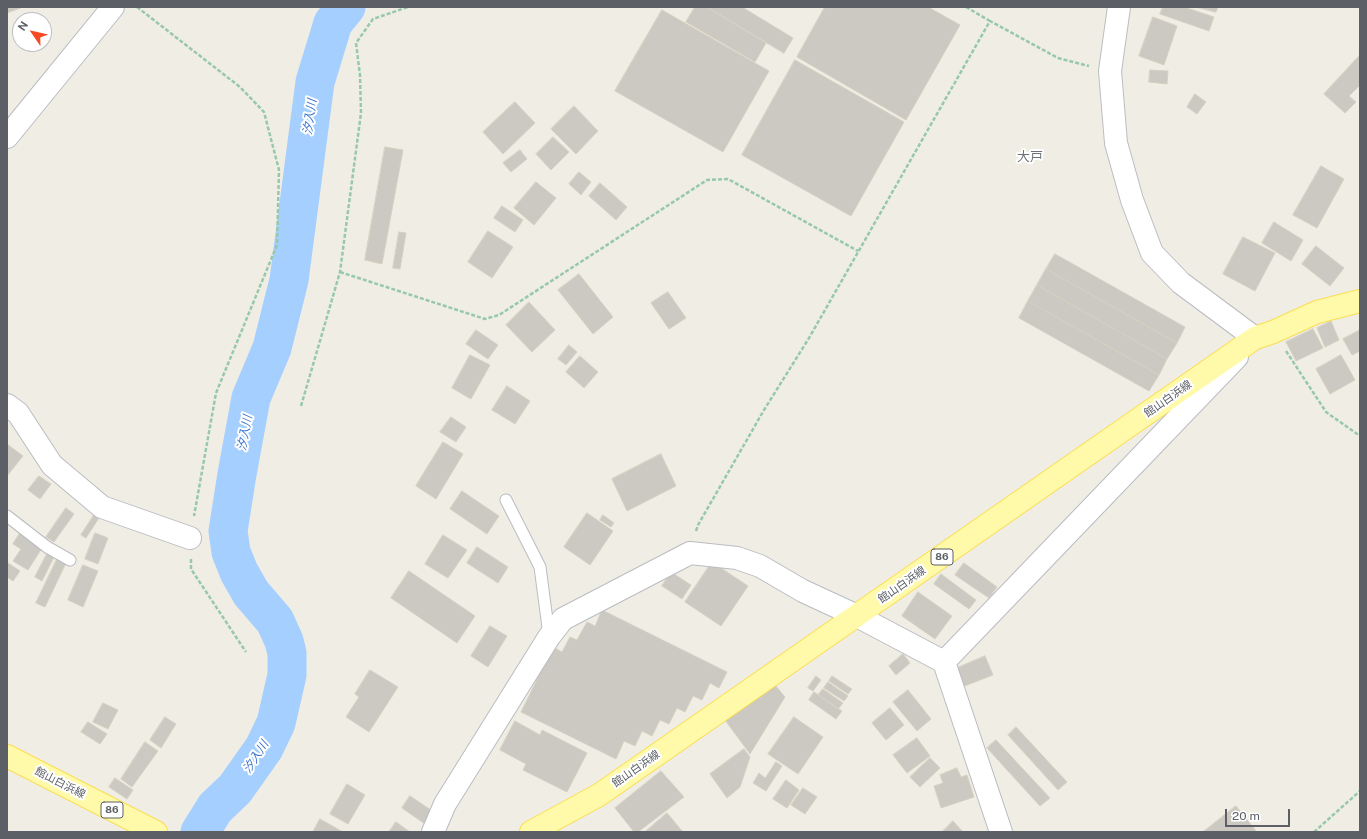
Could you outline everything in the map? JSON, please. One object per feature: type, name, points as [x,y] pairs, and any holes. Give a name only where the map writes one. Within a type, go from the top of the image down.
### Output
[{"type":"main road","name":"館山白浜線","points":[[531,832],[599,795],[767,677],[1264,335],[1317,312],[1360,301]]},
{"type":"main road","name":"館山白浜線","points":[[7,756],[156,832]]},
{"type":"street","points":[[7,137],[113,7]]},
{"type":"street","points":[[944,662],[1264,335],[1181,283],[1152,253],[1132,200],[1116,143],[1110,71],[1119,7]]},
{"type":"street","points":[[7,405],[18,413],[52,465],[102,507],[190,538]]},
{"type":"street","points":[[433,832],[445,804],[549,637],[563,619],[690,553],[737,558],[760,566],[803,592],[857,616],[944,662],[1001,832]]},
{"type":"lane","points":[[506,500],[540,567],[549,637]]},
{"type":"lane","points":[[7,516],[47,547],[70,560]]},
{"type":"path","points":[[137,7],[240,86],[264,112],[279,170],[277,245],[216,392],[190,538],[191,569],[246,652]]},
{"type":"path","points":[[301,406],[340,272],[360,113],[360,75],[356,44],[373,19],[408,7]]},
{"type":"path","points":[[966,7],[1058,58],[1110,71]]},
{"type":"path","points":[[690,553],[698,524],[858,251],[990,21]]},
{"type":"path","points":[[340,272],[485,319],[499,315],[707,180],[728,179],[858,251]]},
{"type":"path","points":[[1264,335],[1326,412],[1360,436]]},
{"type":"path","points":[[1314,832],[1360,791]]},
{"type":"building","points":[[7,7],[23,7],[7,13]]},
{"type":"building","points":[[695,7],[707,7],[766,43],[755,62],[686,22]]},
{"type":"building","points":[[707,7],[742,7],[793,38],[784,53]]},
{"type":"building","points":[[825,7],[928,7],[960,25],[906,120],[797,57]]},
{"type":"building","points":[[1163,7],[1184,7],[1214,17],[1209,31],[1160,14]]},
{"type":"building","points":[[1196,7],[1218,7],[1216,12]]},
{"type":"building","points":[[662,10],[769,71],[723,152],[615,91]]},
{"type":"building","points":[[1153,17],[1177,26],[1164,65],[1139,56]]},
{"type":"building","points":[[1360,55],[1360,85],[1349,96],[1356,102],[1345,113],[1324,94]]},
{"type":"building","points":[[795,60],[904,122],[851,216],[742,155]]},
{"type":"building","points":[[1150,70],[1168,71],[1167,84],[1149,82]]},
{"type":"building","points":[[1195,94],[1206,102],[1197,114],[1187,107]]},
{"type":"building","points":[[515,102],[535,123],[503,154],[483,132]]},
{"type":"building","points":[[574,106],[598,131],[576,154],[551,129]]},
{"type":"building","points":[[553,137],[569,152],[551,170],[536,154]]},
{"type":"building","points":[[385,147],[403,150],[382,264],[365,260]]},
{"type":"building","points":[[520,150],[527,159],[511,172],[503,163]]},
{"type":"building","points":[[1321,166],[1344,179],[1317,228],[1293,215]]},
{"type":"building","points":[[579,172],[591,182],[581,195],[569,184]]},
{"type":"building","points":[[536,182],[556,198],[534,225],[514,208]]},
{"type":"building","points":[[600,183],[627,207],[616,220],[589,196]]},
{"type":"building","points":[[502,206],[523,220],[515,232],[494,218]]},
{"type":"building","points":[[1274,222],[1303,240],[1291,261],[1262,243]]},
{"type":"building","points":[[488,231],[513,247],[492,278],[468,262]]},
{"type":"building","points":[[399,232],[406,233],[400,269],[393,268]]},
{"type":"building","points":[[1243,237],[1275,253],[1255,291],[1223,274]]},
{"type":"building","points":[[1316,246],[1344,268],[1330,286],[1302,264]]},
{"type":"building","points":[[1055,254],[1185,327],[1177,343],[1046,269]]},
{"type":"building","points":[[1046,269],[1177,343],[1167,359],[1037,285]]},
{"type":"building","points":[[579,274],[613,317],[593,334],[558,290]]},
{"type":"building","points":[[1037,285],[1167,359],[1159,375],[1028,301]]},
{"type":"building","points":[[668,292],[686,318],[669,329],[651,303]]},
{"type":"building","points":[[1028,301],[1159,375],[1149,391],[1019,318]]},
{"type":"building","points":[[529,302],[555,330],[532,352],[506,325]]},
{"type":"building","points":[[1331,321],[1339,340],[1325,347],[1317,328]]},
{"type":"building","points":[[1313,329],[1323,348],[1296,361],[1286,342]]},
{"type":"building","points":[[476,330],[498,345],[488,359],[466,344]]},
{"type":"building","points":[[1360,330],[1360,351],[1352,355],[1343,339]]},
{"type":"building","points":[[569,345],[577,352],[566,365],[558,359]]},
{"type":"building","points":[[470,355],[490,365],[471,399],[452,388]]},
{"type":"building","points":[[1341,355],[1355,380],[1330,394],[1316,369]]},
{"type":"building","points":[[580,356],[598,372],[584,388],[566,372]]},
{"type":"building","points":[[507,386],[530,401],[515,424],[492,410]]},
{"type":"building","points":[[451,417],[466,427],[456,442],[440,432]]},
{"type":"building","points":[[443,442],[463,454],[436,499],[416,486]]},
{"type":"building","points":[[7,444],[23,456],[7,476]]},
{"type":"building","points":[[661,454],[676,486],[627,511],[612,479]]},
{"type":"building","points":[[39,476],[51,484],[40,499],[28,490]]},
{"type":"building","points":[[462,491],[499,516],[487,534],[450,509]]},
{"type":"building","points":[[66,508],[74,514],[54,542],[46,537]]},
{"type":"building","points":[[587,513],[613,531],[590,565],[564,547]]},
{"type":"building","points":[[94,515],[99,518],[86,538],[81,535]]},
{"type":"building","points":[[603,515],[614,523],[611,527],[600,520]]},
{"type":"building","points":[[20,533],[42,548],[28,570],[13,561],[21,549],[13,544]]},
{"type":"building","points":[[95,533],[108,538],[98,564],[85,559]]},
{"type":"building","points":[[443,535],[467,550],[448,578],[425,564]]},
{"type":"building","points":[[477,547],[508,567],[498,583],[467,563]]},
{"type":"building","points":[[47,554],[54,557],[42,581],[35,577]]},
{"type":"building","points":[[57,559],[66,563],[45,607],[36,603]]},
{"type":"building","points":[[712,562],[748,586],[721,626],[685,602]]},
{"type":"building","points":[[8,563],[20,571],[13,581],[7,577]]},
{"type":"building","points":[[964,563],[997,587],[989,598],[955,575]]},
{"type":"building","points":[[83,565],[98,571],[83,607],[68,600]]},
{"type":"building","points":[[409,571],[475,616],[457,643],[391,598]]},
{"type":"building","points":[[671,572],[691,585],[682,599],[662,586]]},
{"type":"building","points":[[941,574],[976,600],[969,609],[934,584]]},
{"type":"building","points":[[918,592],[952,616],[935,639],[902,616]]},
{"type":"building","points":[[602,610],[727,672],[719,688],[710,683],[702,700],[693,696],[685,712],[677,708],[669,724],[660,720],[652,736],[642,731],[635,746],[624,741],[616,759],[521,712],[553,647],[562,652],[570,637],[577,640],[587,622],[595,626]]},
{"type":"building","points":[[490,626],[507,636],[488,667],[471,656]]},
{"type":"building","points":[[903,654],[910,663],[896,675],[889,666]]},
{"type":"building","points":[[985,656],[993,675],[962,687],[955,669]]},
{"type":"building","points":[[370,670],[398,687],[369,732],[346,717],[359,697],[355,694]]},
{"type":"building","points":[[816,676],[821,680],[813,691],[808,688]]},
{"type":"building","points":[[832,676],[852,689],[848,694],[829,681]]},
{"type":"building","points":[[828,682],[848,696],[844,701],[824,688]]},
{"type":"building","points":[[775,685],[785,697],[750,754],[725,720]]},
{"type":"building","points":[[823,689],[843,703],[838,709],[818,695]]},
{"type":"building","points":[[908,690],[931,719],[917,731],[893,702]]},
{"type":"building","points":[[814,692],[842,711],[836,719],[809,700]]},
{"type":"building","points":[[103,703],[118,710],[108,729],[93,722]]},
{"type":"building","points":[[890,708],[904,725],[886,740],[872,723]]},
{"type":"building","points":[[165,717],[176,724],[161,748],[150,740]]},
{"type":"building","points":[[794,717],[823,737],[798,774],[768,754]]},
{"type":"building","points":[[515,721],[540,735],[542,730],[587,753],[567,792],[523,770],[526,764],[500,750]]},
{"type":"building","points":[[88,722],[107,734],[100,744],[81,732]]},
{"type":"building","points":[[1016,727],[1067,782],[1058,790],[1008,735]]},
{"type":"building","points":[[917,738],[930,756],[907,773],[893,755]]},
{"type":"building","points":[[996,740],[1050,798],[1040,806],[987,748]]},
{"type":"building","points":[[145,742],[158,751],[132,787],[121,779]]},
{"type":"building","points":[[744,749],[750,757],[740,787],[727,798],[710,774]]},
{"type":"building","points":[[930,758],[940,768],[920,787],[910,777]]},
{"type":"building","points":[[776,762],[782,766],[766,791],[753,783],[759,773],[765,778]]},
{"type":"building","points":[[957,768],[961,777],[967,775],[974,797],[941,808],[934,786],[943,783],[940,775]]},
{"type":"building","points":[[661,771],[684,797],[638,832],[634,832],[615,808]]},
{"type":"building","points":[[115,778],[133,790],[127,799],[109,787]]},
{"type":"building","points":[[786,780],[799,790],[787,808],[773,799]]},
{"type":"building","points":[[347,784],[365,795],[348,824],[330,814]]},
{"type":"building","points":[[803,788],[817,797],[805,814],[791,805]]},
{"type":"building","points":[[410,796],[434,812],[425,824],[402,808]]},
{"type":"building","points":[[1236,806],[1257,832],[1203,832]]},
{"type":"building","points":[[667,813],[683,832],[645,832]]},
{"type":"building","points":[[320,819],[343,832],[313,832]]},
{"type":"building","points":[[953,821],[963,832],[942,832]]},
{"type":"building","points":[[396,822],[410,832],[389,832]]},
{"type":"waterway","name":"汐入川","points":[[200,832],[215,808],[235,789],[264,748],[276,723],[287,675],[287,653],[284,641],[275,621],[251,593],[239,572],[231,552],[228,531],[251,398],[272,348],[289,280],[315,82],[333,23],[346,7]]},
{"type":"district","name":"大戸","points":[[1030,157]]}]
